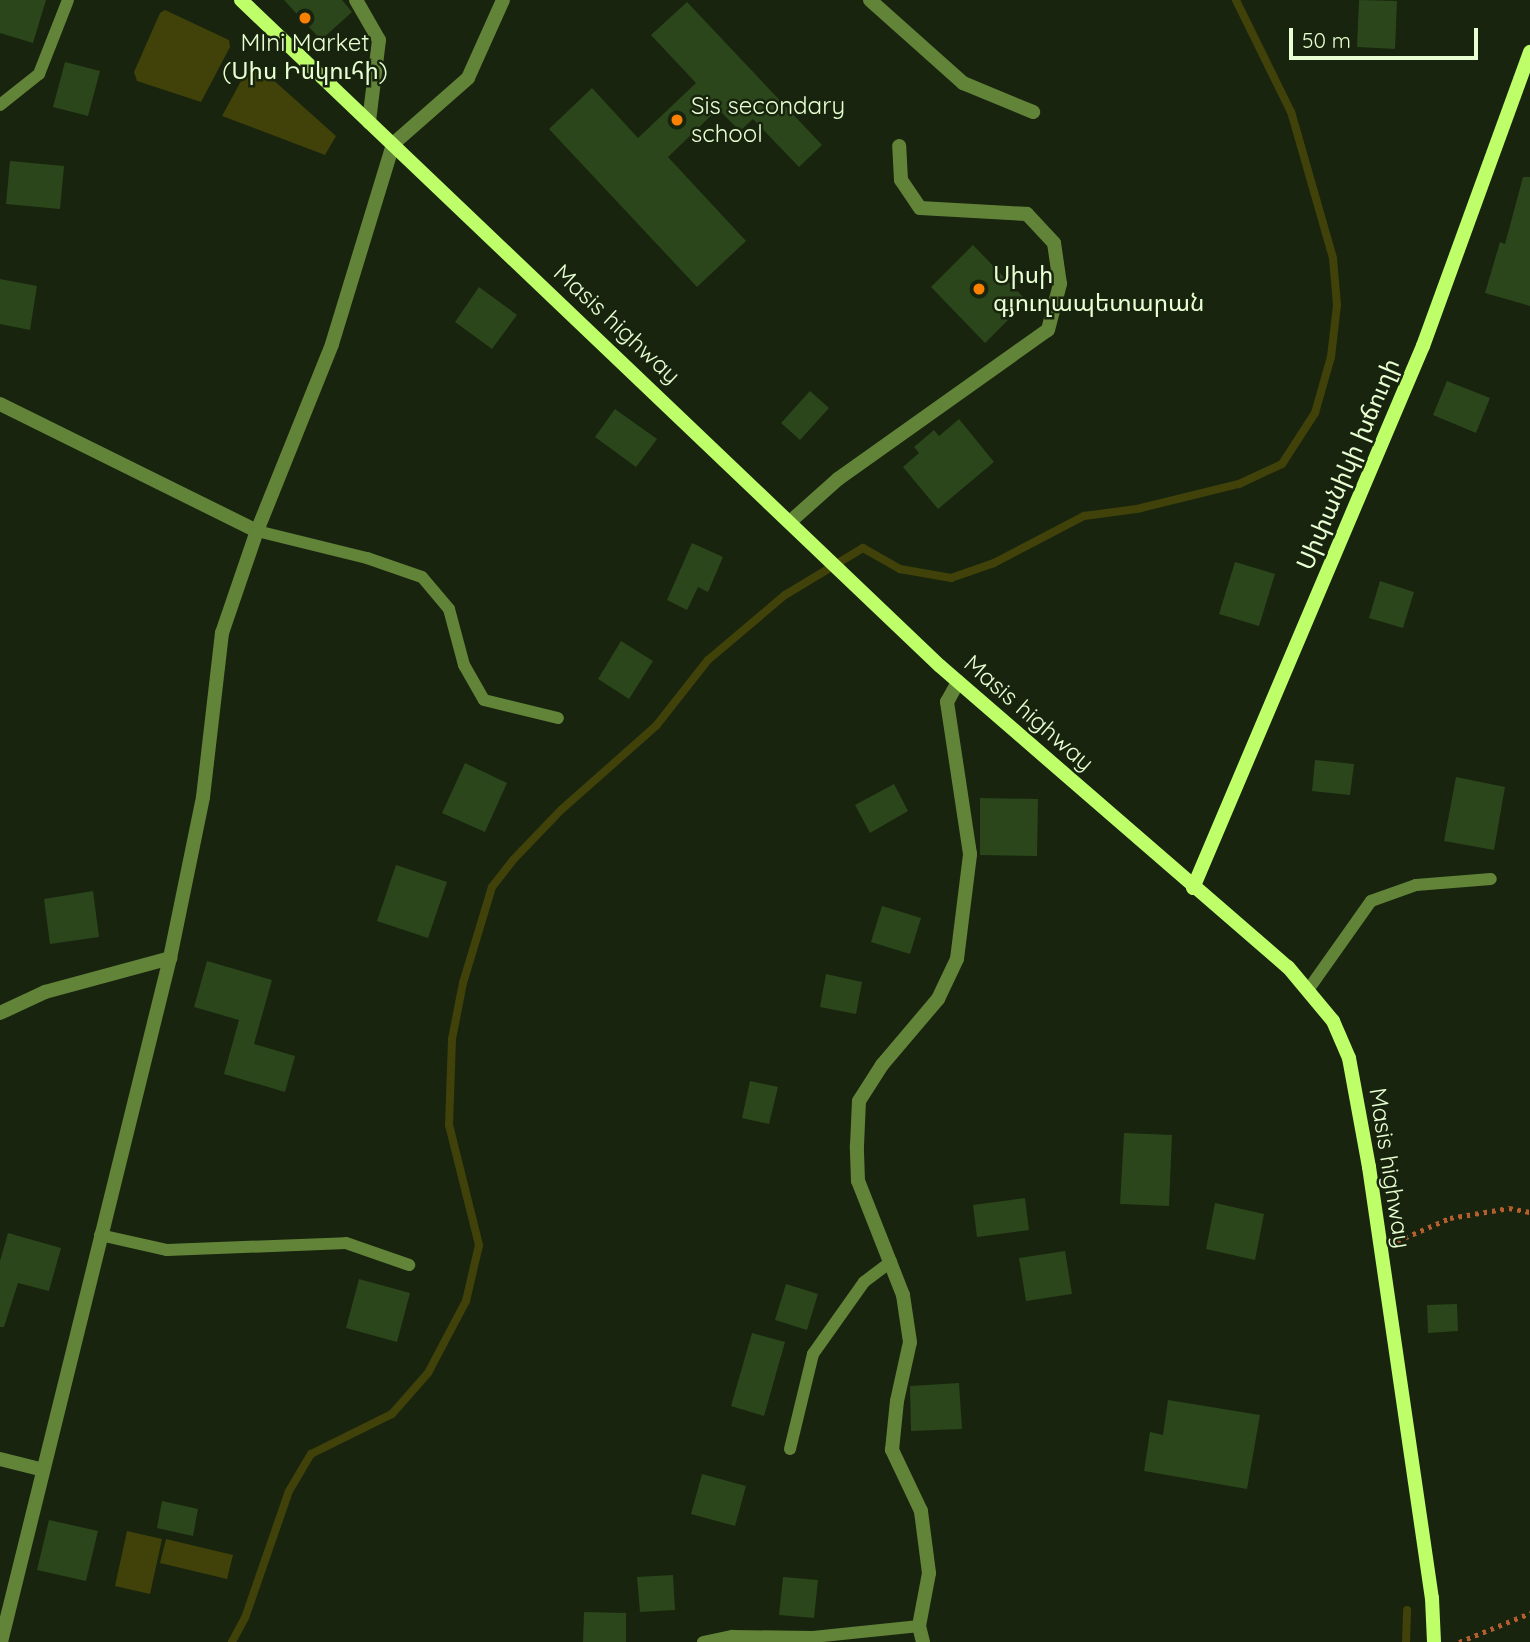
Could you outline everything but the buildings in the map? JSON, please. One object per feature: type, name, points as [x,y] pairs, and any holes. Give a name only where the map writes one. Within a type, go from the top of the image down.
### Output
[{"type":"main road","name":"Masis highway","points":[[241,0],[792,520],[940,666],[1193,888],[1288,967],[1334,1021],[1349,1058],[1381,1248],[1432,1598],[1434,1642]]},
{"type":"main road","name":"Սիփանիկի խճուղի","points":[[1193,888],[1423,346],[1530,52]]},
{"type":"street","points":[[356,0],[379,40],[369,122]]},
{"type":"street","points":[[1,1642],[40,1469],[170,958],[203,797],[222,633],[257,531],[332,344],[393,144],[468,78],[503,0]]},
{"type":"street","points":[[870,0],[963,83],[1032,112]]},
{"type":"street","points":[[792,520],[838,480],[1048,331],[1060,284],[1054,243],[1027,214],[920,208],[901,180],[899,146]]},
{"type":"street","points":[[0,404],[257,531]]},
{"type":"street","points":[[923,1642],[919,1626],[929,1573],[921,1511],[892,1450],[897,1401],[911,1342],[903,1294],[858,1181],[859,1101],[882,1065],[938,999],[957,959],[970,854],[947,702],[958,682]]},
{"type":"street","points":[[0,1013],[45,992],[170,958]]},
{"type":"street","points":[[0,1459],[40,1469]]},
{"type":"lane","points":[[0,105],[39,74],[68,0]]},
{"type":"lane","points":[[257,531],[367,558],[422,578],[449,609],[464,665],[484,700],[558,718]]},
{"type":"lane","points":[[1308,990],[1371,901],[1416,885],[1491,879]]},
{"type":"lane","points":[[100,1236],[167,1250],[346,1242],[410,1265]]},
{"type":"lane","points":[[790,1449],[813,1354],[864,1282],[891,1262]]},
{"type":"lane","points":[[703,1642],[732,1636],[813,1637],[919,1626]]},
{"type":"path","points":[[1381,1248],[1450,1218],[1509,1209],[1530,1212]]},
{"type":"path","points":[[1459,1642],[1530,1613]]},
{"type":"shaded area","points":[[165,10],[229,40],[230,47],[201,102],[137,81],[134,72],[160,13]]},
{"type":"shaded area","points":[[252,61],[336,136],[325,155],[222,116]]},
{"type":"shaded area","points":[[127,1531],[162,1539],[150,1594],[115,1586]]},
{"type":"shaded area","points":[[166,1539],[233,1555],[227,1579],[160,1563]]},
{"type":"waterway","points":[[232,1642],[245,1618],[289,1491],[311,1454],[392,1414],[428,1373],[466,1301],[479,1245],[449,1125],[452,1039],[463,983],[492,887],[513,860],[561,810],[656,726],[708,660],[785,595],[863,548],[900,569],[951,578],[994,563],[1084,516],[1137,509],[1239,484],[1282,464],[1315,413],[1331,357],[1337,305],[1333,258],[1291,112],[1236,0]]},
{"type":"waterway","points":[[1406,1642],[1407,1610]]},
{"type":"place","name":"MIni Market (Սիս Իսկուհի)","points":[[305,18]]},
{"type":"place","name":"Sis secondary school","points":[[677,120]]},
{"type":"place","name":"Սիսի գյուղապետարան","points":[[979,289]]}]
